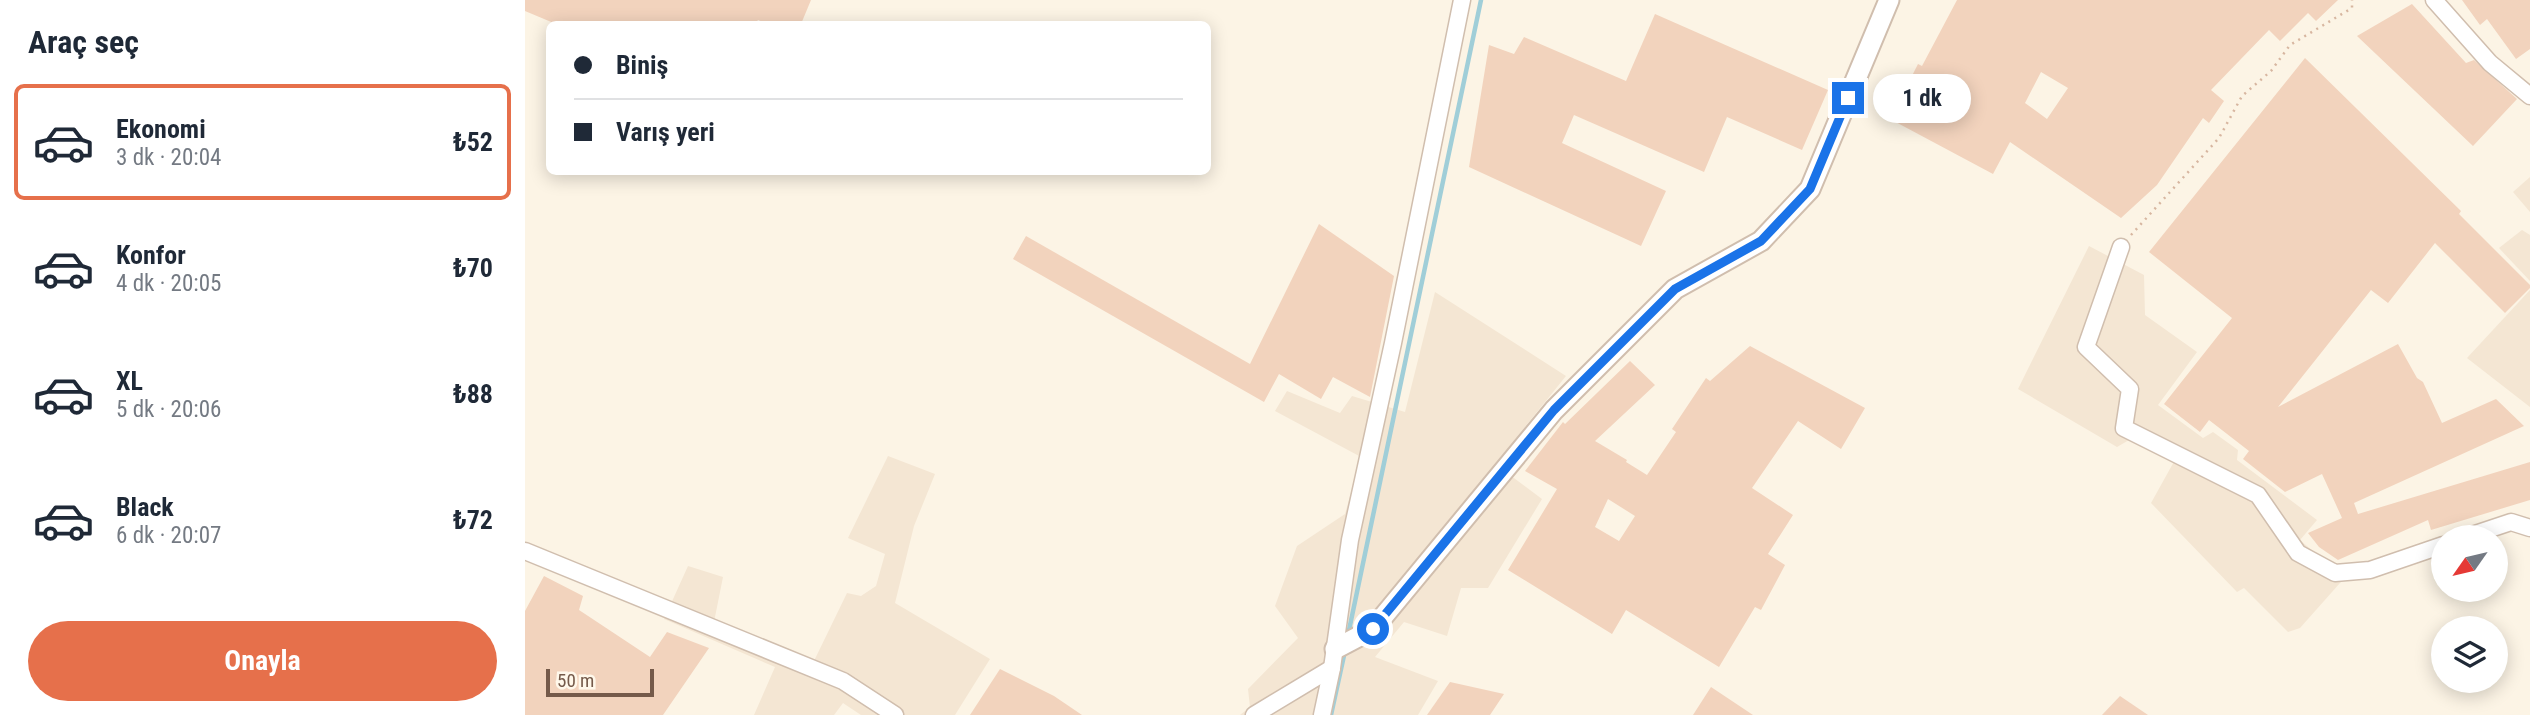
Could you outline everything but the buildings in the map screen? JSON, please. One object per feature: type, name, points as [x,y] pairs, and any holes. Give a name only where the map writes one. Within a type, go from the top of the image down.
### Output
[{"type":"street","points":[[1322,715],[1334,658],[1350,540],[1396,330],[1462,0]]},
{"type":"street","points":[[1254,715],[1373,629],[1554,410],[1675,289],[1761,241],[1810,189],[1889,0]]},
{"type":"street","points":[[2434,0],[2490,63],[2530,96]]},
{"type":"street","points":[[2121,247],[2086,347],[2130,389],[2124,428],[2258,495],[2298,553],[2335,573],[2370,570],[2431,549]]},
{"type":"street","points":[[2505,525],[2511,523],[2530,528]]},
{"type":"street","points":[[525,551],[843,681],[895,715]]},
{"type":"path","points":[[2121,247],[2219,138],[2242,96],[2271,71],[2290,45],[2351,8],[2351,0]]},
{"type":"shaded area","points":[[2530,177],[2530,212],[2513,192]]},
{"type":"shaded area","points":[[2522,230],[2530,235],[2530,281],[2499,248]]},
{"type":"shaded area","points":[[2089,246],[2144,275],[2145,315],[2197,352],[2158,405],[2203,438],[2213,432],[2238,450],[2237,460],[2317,520],[2300,540],[2315,553],[2342,567],[2356,565],[2300,628],[2288,632],[2244,588],[2237,592],[2151,503],[2176,458],[2136,436],[2117,447],[2018,389]]},
{"type":"shaded area","points":[[2530,290],[2530,407],[2467,358]]},
{"type":"shaded area","points":[[1435,292],[1566,376],[1495,464],[1542,499],[1488,588],[1461,588],[1447,636],[1404,622],[1375,657],[1438,681],[1418,715],[1240,715],[1250,707],[1248,689],[1298,638],[1275,606],[1297,546],[1345,514],[1361,457],[1275,411],[1287,391],[1340,413],[1352,396],[1405,412]]},
{"type":"shaded area","points":[[888,456],[935,474],[914,526],[895,603],[990,659],[955,715],[861,715],[843,703],[834,715],[754,715],[775,667],[664,619],[688,566],[723,577],[714,622],[813,663],[847,593],[861,596],[876,586],[885,554],[848,538]]},
{"type":"waterway","points":[[1348,635],[1481,0]]},
{"type":"waterway","points":[[1331,715],[1345,651]]},
{"type":"route","points":[[1373,629],[1554,410],[1675,289],[1761,241],[1810,189],[1848,98]]}]
